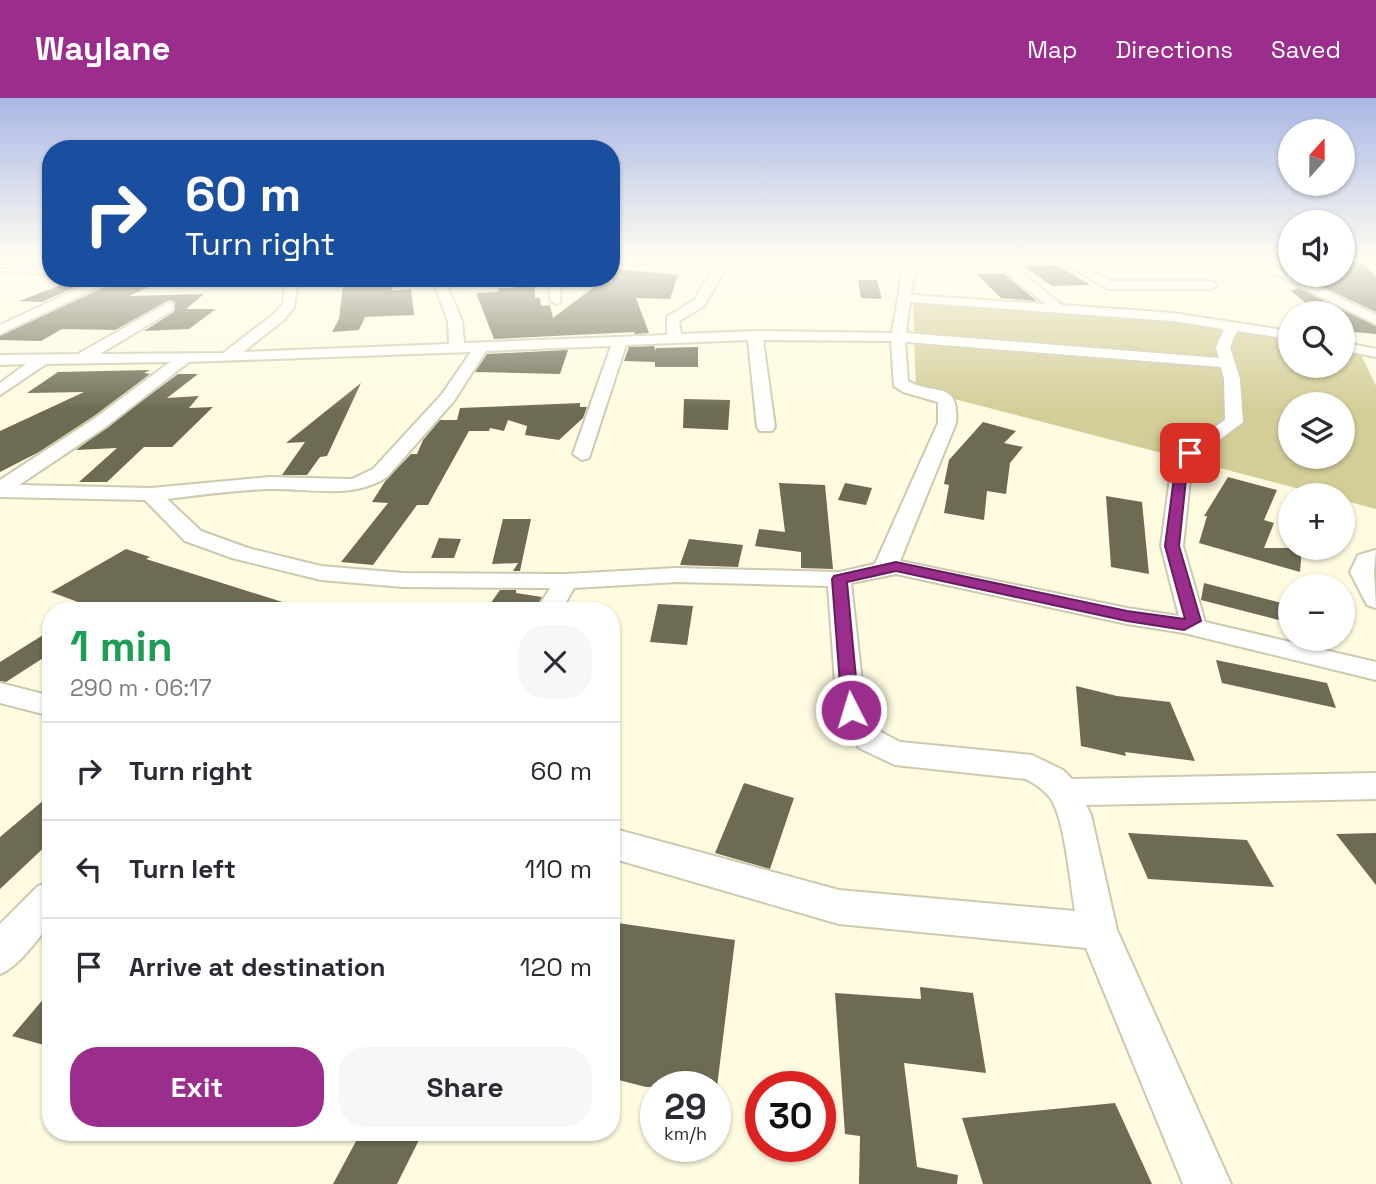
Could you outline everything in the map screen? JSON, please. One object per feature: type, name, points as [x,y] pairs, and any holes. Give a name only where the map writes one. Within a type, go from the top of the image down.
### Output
[{"type":"street","points":[[0,330],[43,310]]},
{"type":"street","points":[[80,360],[164,310]]},
{"type":"street","points":[[227,357],[285,310]]},
{"type":"street","points":[[451,310],[455,321],[457,348]]},
{"type":"street","points":[[674,338],[672,320],[688,310]]},
{"type":"street","points":[[885,569],[947,423],[951,406],[942,396],[914,390],[900,383],[898,337],[902,310]]},
{"type":"street","points":[[1083,310],[1233,325],[1278,333]]},
{"type":"street","points":[[1355,310],[1376,320]]},
{"type":"street","points":[[1184,625],[1193,621],[1172,546],[1181,470],[1190,453],[1234,422],[1232,379],[1223,347],[1233,325]]},
{"type":"street","points":[[755,335],[766,427]]},
{"type":"street","points":[[0,360],[227,357],[755,335],[898,337],[1226,363]]},
{"type":"street","points":[[582,454],[621,339]]},
{"type":"street","points":[[0,490],[151,494],[269,483],[352,485],[366,482],[380,473],[448,397],[481,347]]},
{"type":"street","points":[[1355,349],[1376,353]]},
{"type":"street","points":[[0,490],[101,422],[185,358]]},
{"type":"street","points":[[0,390],[41,360]]},
{"type":"street","points":[[151,494],[193,536],[240,553],[321,573],[403,580],[566,581],[677,575],[839,579],[896,567],[1127,616],[1184,625],[1376,671]]},
{"type":"street","points":[[1376,557],[1366,560],[1362,572],[1376,600]]},
{"type":"street","points":[[839,579],[851,710],[870,740],[895,752],[1032,767],[1052,779],[1064,792],[1074,815],[1098,931],[1207,1184]]},
{"type":"street","points":[[553,602],[566,581]]},
{"type":"street","points":[[0,693],[42,704]]},
{"type":"street","points":[[1064,792],[1376,786]]},
{"type":"street","points":[[620,846],[839,907],[1098,931]]},
{"type":"street","points":[[0,955],[6,945],[42,907]]},
{"type":"shaded area","points":[[913,310],[1001,310],[1224,324],[1278,335],[1278,378],[1355,378],[1355,351],[1360,352],[1376,386],[1376,509],[1355,503],[1355,483],[1278,483],[916,389]]},
{"type":"building","points":[[56,310],[152,310],[115,330],[62,329],[41,341],[0,340],[0,336]]},
{"type":"building","points":[[174,310],[215,310],[189,329],[144,331]]},
{"type":"building","points":[[340,310],[413,310],[414,315],[365,317],[359,330],[332,332],[339,319]]},
{"type":"building","points":[[483,310],[551,310],[553,318],[564,310],[640,310],[649,333],[494,339]]},
{"type":"building","points":[[1355,316],[1376,326],[1376,334],[1355,332]]},
{"type":"building","points":[[654,346],[656,351],[656,348],[698,347],[698,367],[655,367],[655,362],[624,361],[629,347]]},
{"type":"building","points":[[568,350],[560,374],[475,372],[487,354]]},
{"type":"building","points":[[150,370],[144,373],[150,374],[94,416],[39,452],[0,472],[0,431],[84,392],[27,393],[58,372]]},
{"type":"building","points":[[178,374],[198,374],[167,398],[199,396],[189,408],[213,407],[172,447],[144,447],[107,482],[79,482],[117,448],[76,450]]},
{"type":"building","points":[[361,383],[327,456],[320,457],[307,475],[282,475],[305,442],[286,443]]},
{"type":"building","points":[[684,399],[730,400],[728,430],[683,428]]},
{"type":"building","points":[[580,403],[580,407],[587,407],[583,418],[559,440],[525,435],[527,426],[508,420],[504,431],[490,428],[489,431],[469,431],[428,505],[417,505],[373,565],[341,562],[388,503],[372,502],[386,480],[411,454],[417,454],[423,440],[440,420],[457,420],[460,408]]},
{"type":"building","points":[[983,422],[1016,431],[1004,443],[1023,447],[1010,463],[1006,494],[987,491],[984,520],[944,513],[949,485],[944,484],[949,460]]},
{"type":"building","points":[[1228,477],[1277,490],[1264,520],[1274,523],[1264,548],[1278,548],[1278,560],[1301,560],[1300,572],[1199,543],[1207,516],[1204,516]]},
{"type":"building","points":[[779,483],[825,485],[833,569],[801,568],[801,552],[755,546],[759,529],[785,532]]},
{"type":"building","points":[[845,483],[872,488],[866,505],[838,500]]},
{"type":"building","points":[[1106,496],[1142,502],[1149,574],[1111,567]]},
{"type":"building","points":[[503,519],[531,519],[520,571],[513,571],[518,563],[492,564]]},
{"type":"building","points":[[439,538],[461,539],[454,558],[431,558]]},
{"type":"building","points":[[689,539],[743,545],[738,567],[680,565]]},
{"type":"building","points":[[126,549],[150,557],[146,559],[282,602],[78,602],[51,592]]},
{"type":"building","points":[[1204,583],[1278,602],[1278,620],[1201,600]]},
{"type":"building","points":[[500,590],[516,590],[516,593],[542,597],[539,602],[491,602]]},
{"type":"building","points":[[658,604],[693,606],[687,645],[650,642]]},
{"type":"building","points":[[42,636],[42,659],[6,682],[0,681],[0,662]]},
{"type":"building","points":[[1216,660],[1327,683],[1336,708],[1222,683]]},
{"type":"building","points":[[1076,686],[1117,696],[1170,702],[1195,761],[1125,752],[1126,756],[1081,746]]},
{"type":"building","points":[[744,783],[794,798],[770,869],[715,853]]},
{"type":"building","points":[[42,802],[42,849],[0,889],[0,837]]},
{"type":"building","points":[[1128,833],[1247,840],[1274,887],[1148,879]]},
{"type":"building","points":[[1376,833],[1376,885],[1336,834]]},
{"type":"building","points":[[620,923],[735,940],[719,1071],[640,1071],[640,1085],[620,1080]]},
{"type":"building","points":[[920,987],[973,993],[986,1073],[904,1063],[917,1167],[958,1175],[957,1184],[859,1184],[860,1136],[845,1134],[835,993],[921,999]]},
{"type":"building","points":[[42,1001],[42,1044],[12,1036]]},
{"type":"building","points":[[1115,1103],[1152,1184],[983,1184],[962,1118]]},
{"type":"building","points":[[356,1141],[418,1141],[397,1184],[333,1184]]},
{"type":"route","points":[[851,710],[839,579],[896,567],[1127,616],[1184,625],[1193,621],[1172,546],[1181,470],[1190,453]]}]
